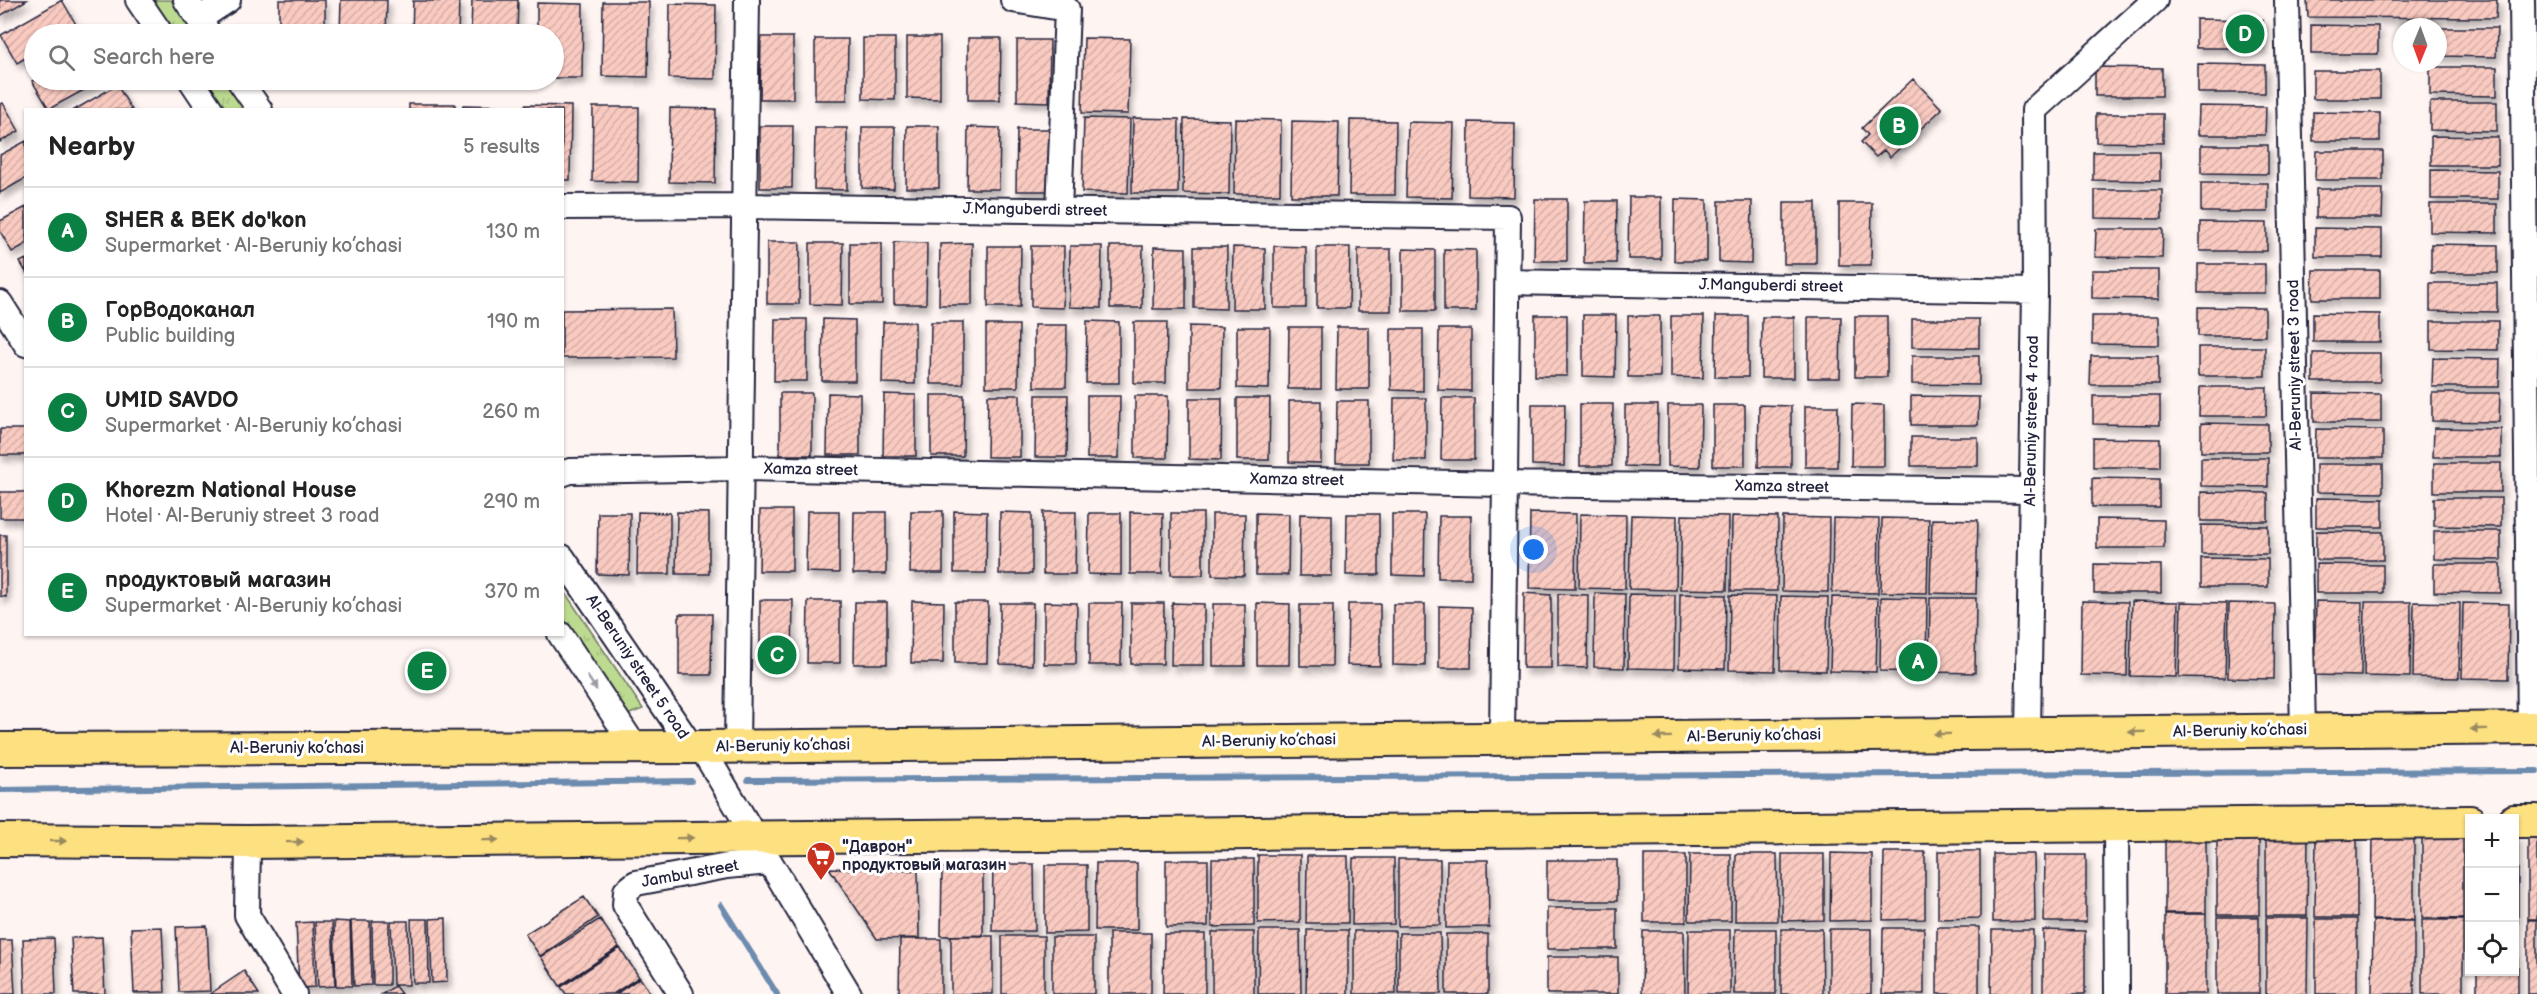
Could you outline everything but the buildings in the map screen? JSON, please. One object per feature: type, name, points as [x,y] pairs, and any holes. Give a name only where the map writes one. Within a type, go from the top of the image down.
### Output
[{"type":"main road","name":"Al-Beruniy ko’chasi","points":[[0,749],[635,747],[2533,728]]},
{"type":"main road","points":[[2519,821],[2537,821]]},
{"type":"main road","points":[[0,840],[761,850],[2116,825],[2465,822]]},
{"type":"street","points":[[138,0],[154,24]]},
{"type":"street","points":[[198,18],[228,0]]},
{"type":"street","points":[[737,746],[747,0]]},
{"type":"street","points":[[1013,0],[1067,9],[1059,210]]},
{"type":"street","name":"Al-Beruniy street 4 road","points":[[2028,733],[2035,291],[2034,110],[2155,0]]},
{"type":"street","name":"Al-Beruniy street 3 road","points":[[2287,0],[2303,730]]},
{"type":"street","points":[[2522,0],[2533,728]]},
{"type":"street","points":[[198,90],[210,108]]},
{"type":"street","points":[[246,90],[259,108]]},
{"type":"street","name":"J.Manguberdi street","points":[[564,207],[746,206],[1508,217],[1508,282],[2035,291]]},
{"type":"street","points":[[1502,738],[1508,282]]},
{"type":"street","points":[[0,303],[24,341]]},
{"type":"street","name":"Xamza street","points":[[564,473],[570,471],[742,468],[1504,484],[2031,490]]},
{"type":"street","name":"Al-Beruniy street 5 road","points":[[564,560],[696,746]]},
{"type":"street","points":[[561,636],[635,747]]},
{"type":"street","points":[[696,746],[849,994]]},
{"type":"street","points":[[2116,825],[2117,994]]},
{"type":"street","points":[[248,842],[247,915],[294,994]]},
{"type":"street","name":"Jambul street","points":[[681,994],[625,905],[626,891],[636,883],[727,866],[761,850]]},
{"type":"green space","points":[[151,0],[171,0],[187,24],[167,24]]},
{"type":"green space","points":[[211,90],[231,90],[243,108],[223,108]]},
{"type":"green space","points":[[564,591],[643,709],[627,715],[564,620]]},
{"type":"waterway","points":[[748,780],[2537,771]]},
{"type":"waterway","points":[[0,790],[691,781]]},
{"type":"waterway","points":[[721,905],[777,994]]},
{"type":"place","name":"Khorezm National House","points":[[2245,34]]},
{"type":"place","name":"ГорВодоканал","points":[[1899,126]]},
{"type":"place","name":"UMID SAVDO","points":[[777,655]]},
{"type":"place","name":"SHER & BEK do'kon","points":[[1918,662]]},
{"type":"place","name":"продуктовый магазин","points":[[427,671]]},
{"type":"place","name":"\"Даврон\" продуктовый магазин","points":[[821,882]]}]
